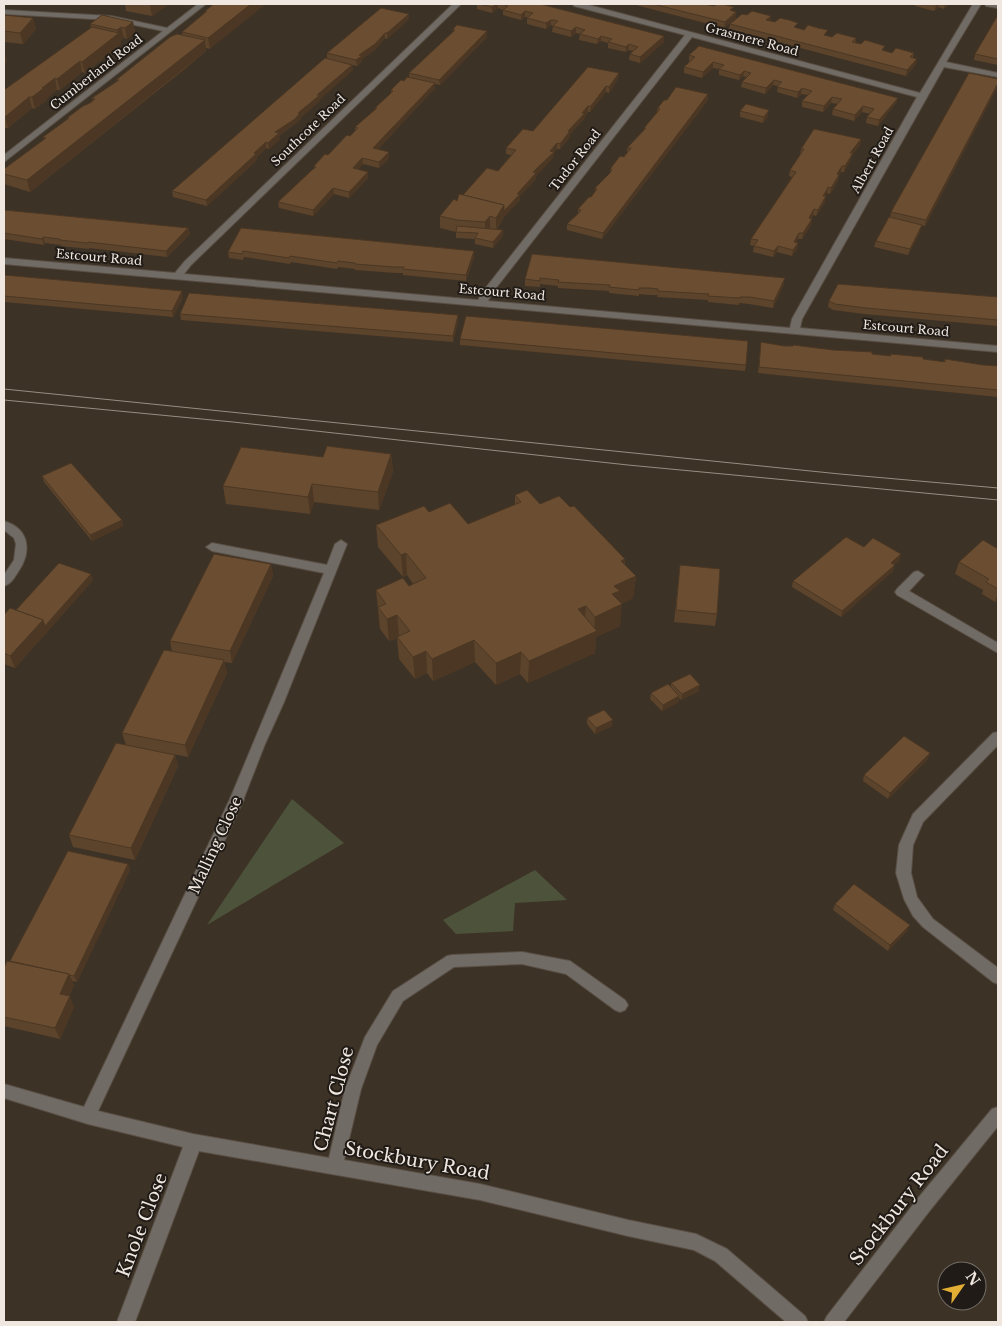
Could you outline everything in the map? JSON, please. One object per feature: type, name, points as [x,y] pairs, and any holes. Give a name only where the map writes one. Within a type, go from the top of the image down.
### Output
[{"type":"street","name":"Cumberland Road","points":[[4,159],[202,4]]},
{"type":"street","name":"Southcote Road","points":[[178,276],[195,256],[456,4]]},
{"type":"street","name":"Grasmere Road","points":[[577,4],[922,96]]},
{"type":"street","name":"Albert Road","points":[[795,330],[797,319],[922,96],[977,4]]},
{"type":"street","points":[[989,4],[998,6]]},
{"type":"street","points":[[4,12],[111,18],[168,30]]},
{"type":"street","name":"Tudor Road","points":[[482,303],[486,292],[690,34]]},
{"type":"street","points":[[942,64],[998,76]]},
{"type":"street","name":"Estcourt Road","points":[[4,261],[998,349]]},
{"type":"street","points":[[4,525],[12,528],[20,537],[22,548],[21,560],[4,582]]},
{"type":"street","name":"Malling Close","points":[[88,1116],[237,799],[341,544]]},
{"type":"street","points":[[212,547],[331,570]]},
{"type":"street","points":[[918,575],[901,592],[998,649]]},
{"type":"street","points":[[998,737],[918,818],[903,851],[903,871],[910,899],[928,923],[998,977]]},
{"type":"street","name":"Chart Close","points":[[335,1166],[353,1090],[370,1042],[398,996],[452,961],[522,958],[570,968],[620,1005]]},
{"type":"street","name":"Stockbury Road","points":[[4,1090],[88,1116],[193,1142],[480,1192],[628,1228],[696,1242],[746,1274],[799,1322]]},
{"type":"street","name":"Stockbury Road","points":[[833,1322],[925,1203],[998,1114]]},
{"type":"street","name":"Knole Close","points":[[126,1322],[187,1164],[193,1142]]},
{"type":"green space","points":[[292,799],[344,843],[207,925]]},
{"type":"green space","points":[[535,870],[567,900],[515,903],[513,931],[456,934],[443,920]]},
{"type":"building","points":[[214,4],[251,4],[208,38],[182,32],[207,11],[205,11]]},
{"type":"building","points":[[479,4],[497,4],[492,7]]},
{"type":"building","points":[[501,4],[540,4],[664,36],[640,57],[630,54],[638,47],[629,44],[626,47],[608,42],[612,39],[601,36],[598,39],[580,34],[585,30],[576,27],[571,31],[553,26],[558,21],[551,20],[546,23],[527,18],[533,13],[525,11],[521,15],[503,10],[508,6]]},
{"type":"building","points":[[653,4],[704,4],[714,6],[722,4],[734,7],[730,10],[736,12],[725,22]]},
{"type":"building","points":[[381,8],[409,14],[385,33],[375,44],[359,55],[362,56],[356,60],[327,53]]},
{"type":"building","points":[[752,11],[771,16],[766,20],[775,22],[780,18],[798,23],[794,27],[804,30],[808,25],[828,30],[824,35],[832,37],[837,33],[856,38],[852,42],[861,44],[865,40],[885,46],[882,50],[892,53],[896,48],[914,53],[910,57],[917,59],[907,70],[730,24],[742,14],[747,15]]},
{"type":"building","points":[[4,15],[33,18],[20,33],[4,31]]},
{"type":"building","points":[[102,15],[133,22],[125,28],[121,27],[117,30],[90,24]]},
{"type":"building","points":[[998,15],[998,59],[975,54]]},
{"type":"building","points":[[457,25],[487,31],[439,80],[409,73],[455,30],[453,29]]},
{"type":"building","points":[[92,27],[119,33],[82,62],[80,61],[57,79],[55,78],[4,117],[4,90]]},
{"type":"building","points":[[177,34],[205,40],[27,180],[4,174],[4,169],[46,138],[43,137],[83,106],[90,103],[95,99],[92,98],[119,80],[116,80],[170,37]]},
{"type":"building","points":[[699,46],[898,98],[879,120],[867,117],[874,109],[863,106],[855,115],[833,109],[842,99],[832,97],[824,106],[802,101],[812,91],[802,88],[798,92],[777,87],[782,82],[774,80],[766,88],[742,82],[751,73],[744,71],[740,75],[719,69],[724,65],[713,62],[703,72],[684,67],[695,57],[689,55]]},
{"type":"building","points":[[325,58],[352,65],[298,113],[300,113],[295,119],[275,132],[279,133],[254,153],[256,154],[206,200],[172,191]]},
{"type":"building","points":[[588,67],[619,73],[609,87],[606,86],[591,106],[588,106],[582,113],[585,113],[568,131],[570,131],[560,144],[557,143],[550,151],[554,152],[533,172],[536,173],[504,211],[504,205],[463,195],[487,168],[498,171],[516,150],[506,148],[523,129],[533,131]]},
{"type":"building","points":[[969,73],[998,79],[998,83],[926,220],[891,212]]},
{"type":"building","points":[[407,77],[435,83],[373,148],[389,152],[379,162],[362,158],[353,168],[368,172],[349,192],[333,188],[313,210],[278,202],[316,167],[314,166],[325,154],[328,155],[347,135],[350,136],[358,128],[355,127],[377,108],[375,108],[393,91],[391,90],[401,80],[404,81]]},
{"type":"building","points":[[676,87],[708,94],[603,233],[567,224],[578,214],[581,210],[578,209],[591,197],[597,189],[595,188],[610,173],[612,169],[610,169],[620,156],[624,157],[631,148],[627,148],[646,128],[644,128],[660,109],[657,109],[664,100],[667,100]]},
{"type":"building","points":[[746,104],[769,110],[764,117],[740,111]]},
{"type":"building","points":[[814,129],[861,139],[850,153],[853,153],[845,166],[842,166],[837,174],[839,175],[831,188],[828,187],[823,196],[826,196],[818,210],[814,209],[809,218],[812,219],[803,233],[799,233],[794,242],[798,243],[793,250],[778,246],[774,251],[754,246],[758,240],[751,239],[796,172],[790,170]]},
{"type":"building","points":[[459,194],[504,205],[496,218],[490,216],[485,222],[457,220],[440,216],[454,199],[457,201]]},
{"type":"building","points":[[4,210],[188,228],[166,251],[43,237],[42,239],[4,233]]},
{"type":"building","points":[[889,217],[922,225],[910,249],[876,241]]},
{"type":"building","points":[[457,226],[503,230],[493,242],[475,238],[478,233],[456,232]]},
{"type":"building","points":[[241,228],[474,251],[466,275],[403,269],[404,267],[338,261],[337,263],[290,256],[289,258],[243,251],[242,254],[228,252]]},
{"type":"building","points":[[532,254],[785,278],[774,301],[750,297],[708,296],[709,294],[658,291],[658,289],[649,288],[639,288],[639,290],[609,287],[610,285],[558,282],[559,280],[540,278],[540,281],[525,279]]},
{"type":"building","points":[[4,275],[182,291],[172,311],[4,296]]},
{"type":"building","points":[[838,284],[998,297],[998,320],[835,304],[829,301]]},
{"type":"building","points":[[189,293],[458,315],[453,336],[180,314]]},
{"type":"building","points":[[466,316],[748,341],[746,365],[460,339]]},
{"type":"building","points":[[761,342],[784,346],[793,345],[872,352],[872,354],[881,355],[923,357],[923,359],[945,362],[945,359],[998,366],[998,390],[759,367]]},
{"type":"building","points":[[327,446],[391,454],[378,492],[312,484],[308,497],[223,486],[241,447],[323,457]]},
{"type":"building","points":[[71,463],[122,520],[90,535],[42,476]]},
{"type":"building","points":[[527,490],[540,504],[559,496],[570,507],[574,506],[625,559],[621,561],[636,576],[614,586],[620,591],[612,594],[622,604],[595,617],[586,606],[578,609],[597,631],[529,661],[521,652],[496,663],[474,640],[432,659],[426,651],[413,657],[397,637],[410,631],[397,615],[387,619],[378,607],[386,604],[376,590],[403,578],[409,586],[426,578],[406,553],[401,555],[376,525],[424,506],[429,512],[450,503],[468,524],[521,502],[515,495]]},
{"type":"building","points":[[846,537],[864,547],[873,538],[901,554],[891,563],[895,565],[842,611],[793,581]]},
{"type":"building","points":[[983,540],[998,549],[998,589],[986,582],[989,579],[959,562]]},
{"type":"building","points":[[214,554],[271,564],[230,651],[170,641]]},
{"type":"building","points":[[59,563],[91,574],[45,626],[43,620],[16,610]]},
{"type":"building","points":[[680,565],[720,569],[717,614],[676,610]]},
{"type":"building","points":[[10,608],[43,620],[10,656],[4,653],[4,615]]},
{"type":"building","points":[[164,650],[224,660],[185,745],[122,733]]},
{"type":"building","points":[[690,674],[700,685],[682,694],[671,683]]},
{"type":"building","points":[[668,684],[679,696],[663,705],[651,693]]},
{"type":"building","points":[[604,710],[613,720],[596,728],[587,718]]},
{"type":"building","points":[[904,736],[930,753],[890,793],[864,775]]},
{"type":"building","points":[[116,743],[175,755],[131,848],[69,835]]},
{"type":"building","points":[[68,851],[128,864],[74,976],[10,961]]},
{"type":"building","points":[[854,884],[910,925],[890,945],[835,904]]},
{"type":"building","points":[[7,961],[69,974],[60,994],[70,996],[55,1028],[4,1017],[4,968]]},
{"type":"tram line","points":[[4,389],[840,474],[998,488]]},
{"type":"tram line","points":[[4,400],[233,422],[628,465],[998,500]]}]
